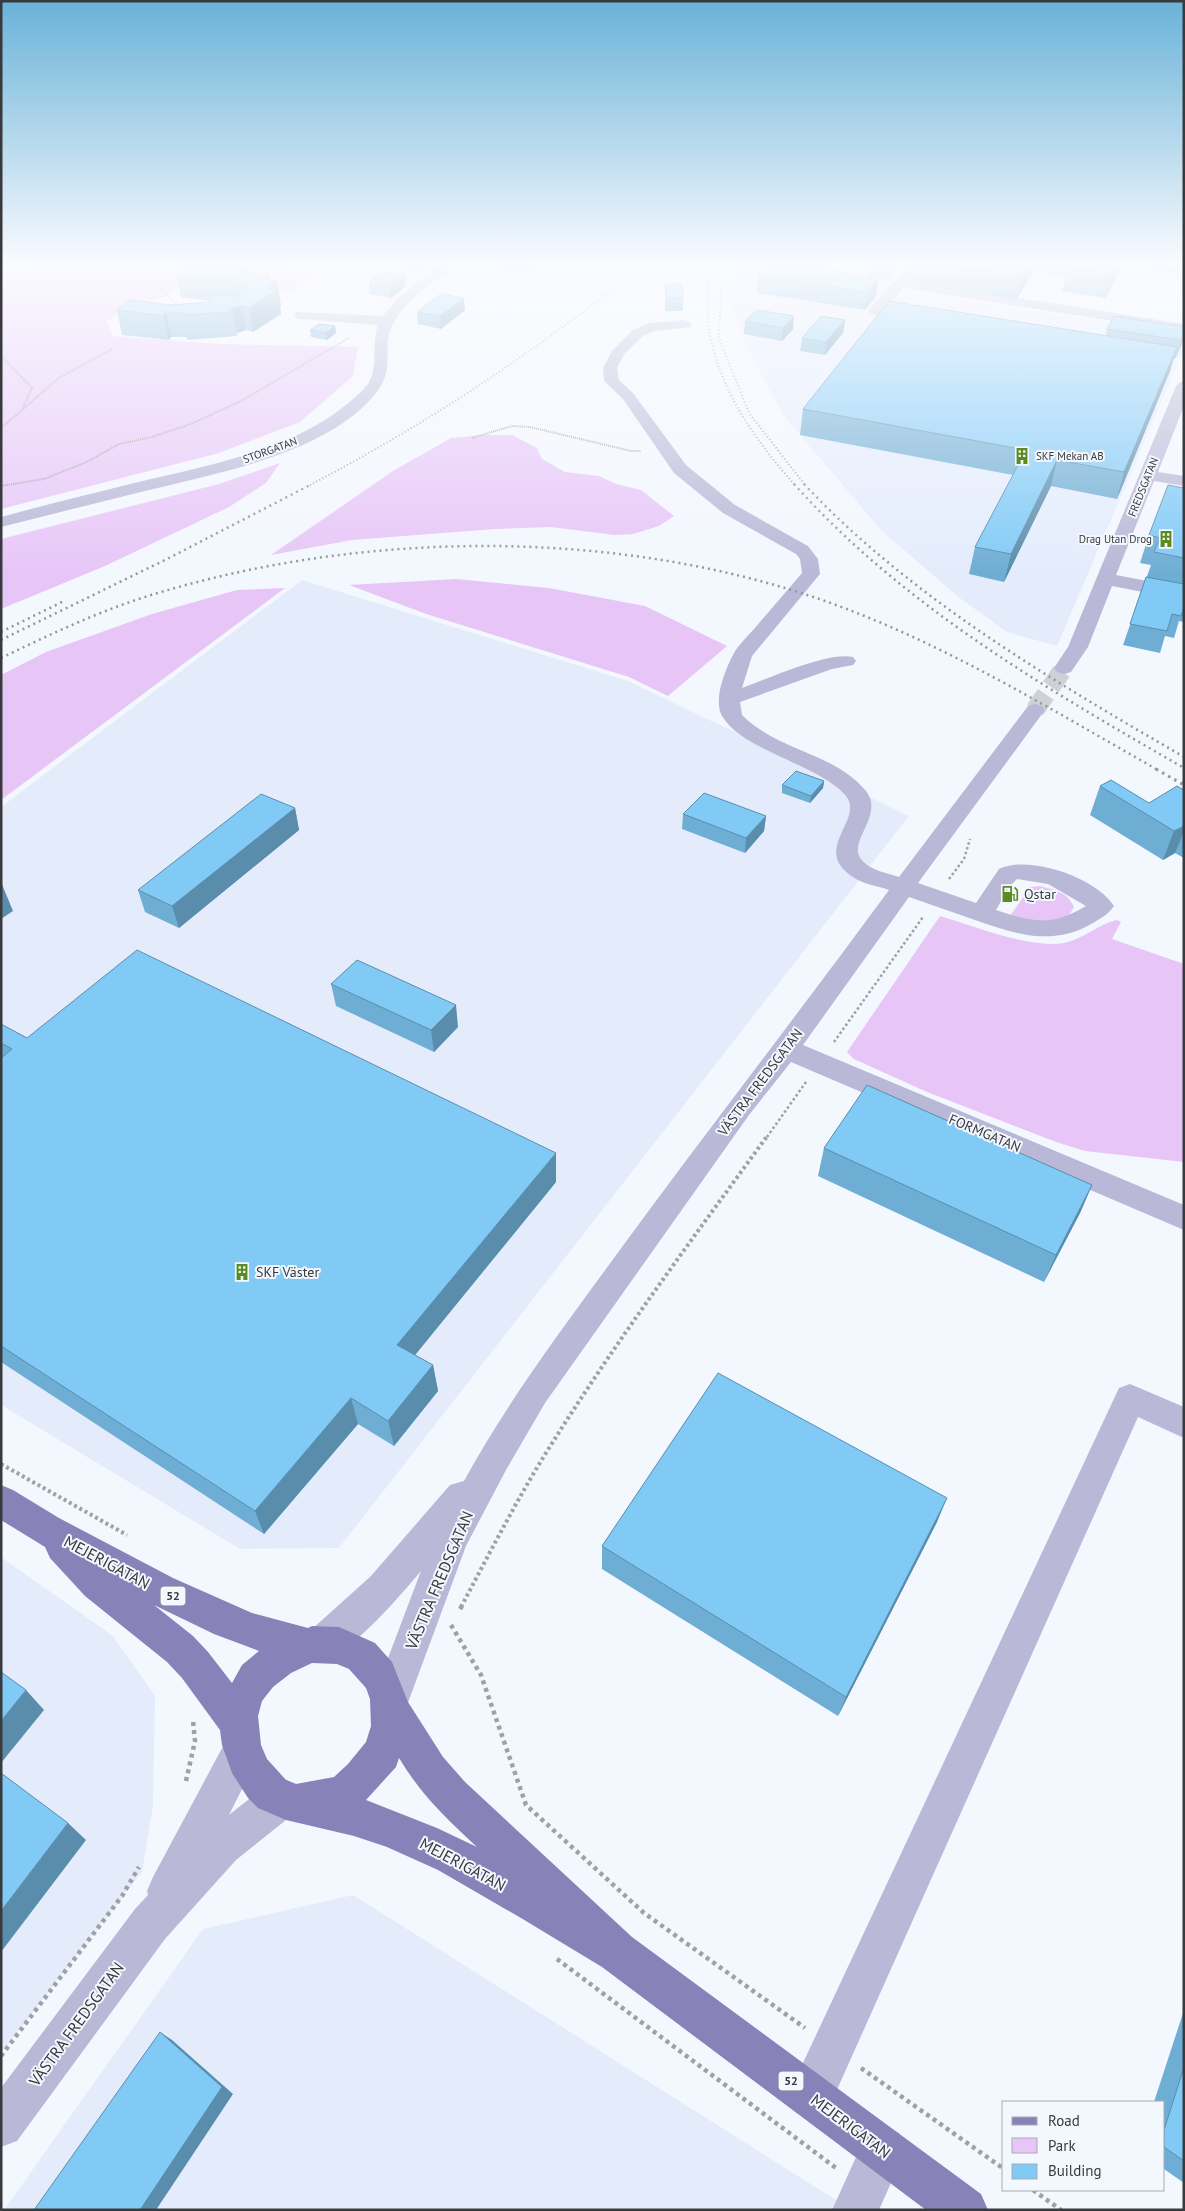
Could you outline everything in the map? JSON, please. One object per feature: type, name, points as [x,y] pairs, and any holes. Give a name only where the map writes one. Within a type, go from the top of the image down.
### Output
[{"type":"main road","name":"MEJERIGATAN","points":[[1,1501],[47,1530],[160,1590],[227,1622],[252,1630],[316,1644]]},
{"type":"main road","name":"MEJERIGATAN","points":[[47,1530],[98,1584],[180,1649],[195,1665],[240,1738]]},
{"type":"main road","name":"52","points":[[240,1738],[251,1772],[258,1781],[274,1796],[290,1801],[333,1797],[345,1792],[373,1768],[381,1757],[390,1734],[391,1707],[383,1680],[371,1664],[355,1652],[335,1644],[316,1644]]},
{"type":"main road","points":[[240,1738],[244,1698],[249,1686],[270,1665],[290,1652],[316,1644]]},
{"type":"main road","name":"MEJERIGATAN","points":[[391,1707],[421,1759],[451,1796],[617,1952]]},
{"type":"main road","name":"MEJERIGATAN","points":[[290,1801],[358,1818],[426,1843],[617,1952],[965,2210]]},
{"type":"street","name":"STORGATAN","points":[[1,522],[245,460],[313,433],[333,422],[353,407],[376,384],[381,374],[382,366]]},
{"type":"street","points":[[611,366],[612,381],[628,396],[680,469],[711,496],[748,521],[802,550],[809,559],[812,574],[743,654],[737,667],[729,699],[730,713],[741,726],[772,745],[836,778],[853,790],[861,803],[846,846],[850,863],[855,869],[982,913]]},
{"type":"street","name":"FREDSGATAN","points":[[1064,668],[1078,647],[1184,386]]},
{"type":"street","points":[[1148,474],[1184,481]]},
{"type":"street","points":[[1106,579],[1184,594]]},
{"type":"street","points":[[729,699],[828,664],[846,661]]},
{"type":"street","name":"VÄSTRA FREDSGATAN","points":[[391,1707],[422,1611],[452,1538],[494,1459],[534,1393],[620,1270],[739,1108],[786,1049],[966,801],[1035,710]]},
{"type":"street","name":"FORMGATAN","points":[[786,1049],[1184,1218]]},
{"type":"street","points":[[811,2096],[1130,1398],[1184,1423]]},
{"type":"street","name":"VÄSTRA FREDSGATAN","points":[[316,1644],[384,1588],[494,1459]]},
{"type":"street","name":"VÄSTRA FREDSGATAN","points":[[150,1924],[240,1738]]},
{"type":"street","name":"VÄSTRA FREDSGATAN","points":[[1,2125],[150,1924],[222,1846],[290,1801]]},
{"type":"street","points":[[859,2199],[883,2149]]},
{"type":"path","points":[[12,366],[31,385],[30,396],[22,410]]},
{"type":"path","points":[[1,428],[59,378],[81,366]]},
{"type":"path","points":[[1,486],[44,479],[89,462],[119,444],[152,437],[191,424],[241,401],[298,366]]},
{"type":"path","points":[[472,438],[512,426],[530,427],[630,451],[667,451]]},
{"type":"path","points":[[970,833],[964,859],[580,1401],[541,1461],[497,1537],[452,1626],[481,1675],[526,1805],[644,1913],[1002,2168]]},
{"type":"path","points":[[1,1464],[130,1537]]},
{"type":"path","points":[[183,1790],[195,1742],[192,1714]]},
{"type":"path","points":[[1,2056],[122,1896],[142,1863]]},
{"type":"path","points":[[555,1958],[859,2199]]},
{"type":"path","points":[[1034,2191],[1061,2210]]},
{"type":"shaded area","points":[[757,366],[1177,366],[1057,646],[1007,632],[961,599],[881,530],[783,415]]},
{"type":"shaded area","points":[[302,580],[628,681],[909,816],[339,1548],[240,1549],[1,1405],[1,807]]},
{"type":"shaded area","points":[[1,1557],[113,1636],[155,1696],[153,1806],[142,1872],[1,2053]]},
{"type":"shaded area","points":[[353,1895],[852,2210],[4,2210],[203,1929]]},
{"type":"green space","points":[[1,366],[355,366],[353,376],[300,422],[219,453],[1,509]]},
{"type":"green space","points":[[512,435],[537,448],[542,459],[565,472],[599,476],[616,484],[641,490],[674,516],[659,526],[633,534],[614,535],[551,527],[495,529],[352,540],[271,555],[393,471],[451,438]]},
{"type":"green space","points":[[280,463],[266,483],[229,507],[105,566],[1,609],[1,539],[219,484]]},
{"type":"green space","points":[[456,579],[549,588],[645,606],[727,646],[668,696],[629,677],[426,614],[349,585]]},
{"type":"green space","points":[[285,588],[1,800],[1,675],[46,652],[152,614],[237,590]]},
{"type":"green space","points":[[1040,886],[1060,892],[1068,898],[1074,907],[1068,917],[1057,923],[1008,919],[1030,887]]},
{"type":"green space","points":[[940,916],[1002,936],[1050,944],[1071,941],[1117,920],[1121,922],[1112,939],[1184,964],[1184,1162],[1085,1151],[1056,1142],[927,1092],[854,1059],[847,1052]]},
{"type":"building","name":"SKF Mekan AB","points":[[837,366],[1169,366],[1124,472],[1057,460],[1011,554],[975,547],[1026,450],[803,409]]},
{"type":"building","points":[[1168,485],[1184,488],[1184,558],[1154,552],[1160,538],[1149,535]]},
{"type":"building","points":[[1146,577],[1184,584],[1184,607],[1181,616],[1172,614],[1167,631],[1130,624]]},
{"type":"building","points":[[796,771],[824,781],[811,796],[782,785]]},
{"type":"building","points":[[1111,780],[1149,803],[1177,786],[1184,790],[1184,826],[1174,831],[1100,786]]},
{"type":"building","points":[[704,793],[766,816],[746,838],[683,814]]},
{"type":"building","points":[[261,794],[295,808],[172,906],[138,890]]},
{"type":"building","name":"SKF Väster","points":[[137,950],[556,1153],[397,1345],[433,1365],[388,1421],[351,1398],[255,1511],[1,1346],[1,1058],[12,1049],[1,1043],[1,1024],[27,1038]]},
{"type":"building","points":[[357,960],[456,1005],[431,1030],[331,984]]},
{"type":"building","points":[[867,1085],[1092,1185],[1056,1255],[824,1148]]},
{"type":"building","points":[[718,1373],[947,1498],[846,1697],[602,1546]]},
{"type":"building","points":[[1,1672],[26,1690],[1,1721]]},
{"type":"building","points":[[1,1773],[68,1823],[1,1911]]},
{"type":"building","points":[[160,2032],[222,2087],[140,2210],[34,2210]]},
{"type":"building","points":[[1184,2067],[1184,2161],[1165,2148],[1165,2127]]},
{"type":"tunnel","points":[[1035,710],[1064,668]]},
{"type":"railway","points":[[310,485],[410,429],[507,366]]},
{"type":"railway","points":[[719,366],[739,411],[756,437],[795,485]]},
{"type":"railway","points":[[730,366],[749,413],[805,485]]},
{"type":"railway","points":[[1,640],[169,558],[312,484]]},
{"type":"railway","points":[[794,484],[836,528],[928,606],[1028,675],[1184,768]]},
{"type":"railway","points":[[805,485],[890,564],[936,600],[1033,666],[1184,757]]},
{"type":"railway","points":[[1,658],[110,609],[148,596],[229,574],[314,559],[400,549],[487,546],[574,549],[660,560],[744,577],[825,601],[912,637],[996,678],[1158,770]]},
{"type":"railway","points":[[1,632],[64,601]]},
{"type":"railway","points":[[1156,769],[1184,785]]},
{"type":"place","name":"SKF Mekan AB","points":[[1022,456]]},
{"type":"place","name":"Drag Utan Drog","points":[[1166,539]]},
{"type":"place","name":"Qstar","points":[[1010,894]]},
{"type":"place","name":"SKF Väster","points":[[242,1272]]}]
